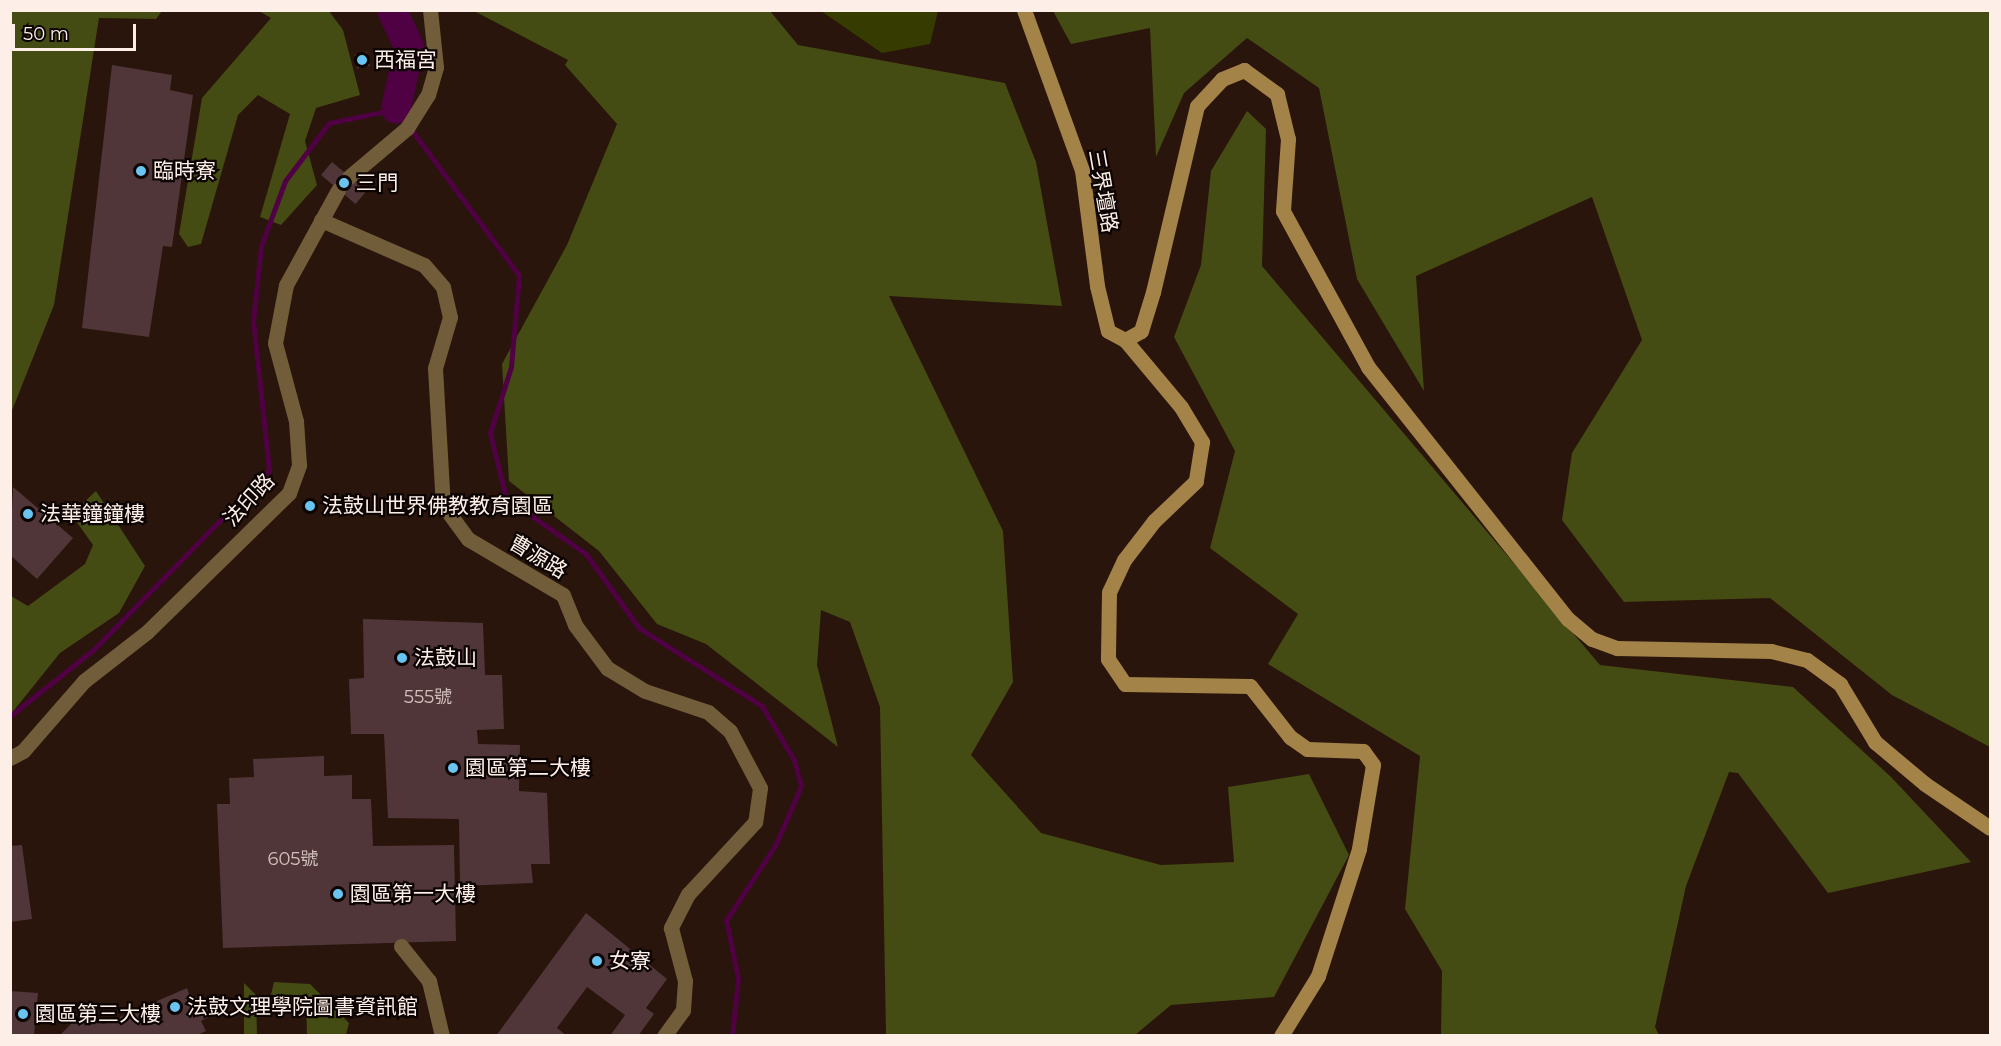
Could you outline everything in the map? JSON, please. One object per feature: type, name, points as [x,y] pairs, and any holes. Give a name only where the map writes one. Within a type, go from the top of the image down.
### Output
[{"type":"street","points":[[349,177],[407,128],[428,95],[436,67],[430,10]]},
{"type":"street","name":"三界壇路","points":[[1024,10],[1082,170],[1103,316],[1108,332],[1125,340],[1181,407],[1202,442],[1196,481],[1154,521],[1124,560],[1109,592],[1108,659],[1125,684],[1250,686],[1290,737],[1307,749],[1363,751],[1373,765],[1364,828],[1329,944],[1318,976],[1281,1035]]},
{"type":"street","points":[[1125,340],[1141,331],[1153,292],[1197,106],[1222,79],[1244,70],[1277,94],[1288,138],[1283,211],[1368,367],[1568,619],[1592,639],[1617,648],[1770,651],[1807,660],[1840,684],[1875,742],[1925,784],[1990,828]]},
{"type":"street","name":"法印路","points":[[10,758],[23,751],[84,681],[147,632],[289,493],[299,465],[296,421],[275,342],[286,285],[338,190]]},
{"type":"street","name":"曹源路","points":[[321,220],[424,265],[442,287],[450,316],[435,368],[444,505],[468,539],[563,596],[575,625],[607,668],[645,690],[708,712],[730,731],[760,788],[755,822],[688,894],[671,928],[685,981],[683,1010],[664,1035]]},
{"type":"street","points":[[401,946],[429,981],[442,1035]]},
{"type":"green space","points":[[11,10],[162,11],[156,19],[99,18],[54,305],[11,413]]},
{"type":"green space","points":[[259,11],[329,11],[343,30],[360,95],[316,108],[305,141],[317,185],[281,225],[260,217],[290,114],[258,95],[238,115],[201,244],[188,247],[179,234],[202,98],[271,18]]},
{"type":"green space","points":[[474,11],[770,11],[798,45],[1005,83],[1036,162],[1062,306],[889,296],[1003,531],[1013,682],[971,755],[1041,833],[1161,865],[1234,862],[1228,787],[1309,774],[1349,855],[1274,997],[1171,1005],[1135,1035],[886,1035],[880,707],[850,622],[821,610],[817,665],[838,747],[706,644],[657,624],[599,551],[509,481],[502,364],[567,245],[617,124],[565,65],[568,60]]},
{"type":"green space","points":[[821,11],[938,11],[930,44],[882,53]]},
{"type":"green space","points":[[1053,11],[1990,11],[1990,747],[1892,695],[1770,598],[1624,602],[1562,520],[1572,453],[1642,340],[1592,197],[1416,276],[1424,391],[1357,279],[1319,88],[1247,38],[1184,93],[1156,157],[1150,28],[1071,44]]},
{"type":"green space","points":[[1247,111],[1266,129],[1262,266],[1600,665],[1793,687],[1891,777],[1971,862],[1828,893],[1738,773],[1729,772],[1686,886],[1655,1027],[1659,1035],[1441,1035],[1442,971],[1405,909],[1420,756],[1268,664],[1298,614],[1210,548],[1235,451],[1174,337],[1201,265],[1211,171]]},
{"type":"green space","points":[[96,491],[145,566],[119,613],[60,653],[11,714],[11,596],[28,606],[85,564],[93,545],[71,514]]},
{"type":"green space","points":[[274,982],[310,984],[349,1023],[346,1035],[307,1035],[306,1001],[266,1015]]},
{"type":"green space","points":[[244,983],[256,995],[257,1035],[244,1035]]},
{"type":"building","name":"西福宮","points":[[367,52],[370,66],[357,68],[354,55]]},
{"type":"building","name":"臨時寮","points":[[112,65],[172,75],[170,90],[193,95],[172,247],[163,246],[149,337],[82,328]]},
{"type":"building","name":"三門","points":[[332,162],[366,191],[356,204],[321,175]]},
{"type":"building","name":"法華鐘鐘樓","points":[[13,487],[73,538],[37,579],[10,555]]},
{"type":"building","name":"園區第二大樓","points":[[363,619],[483,623],[485,675],[502,675],[504,729],[477,730],[478,744],[520,745],[519,791],[547,793],[550,864],[531,864],[533,883],[460,886],[459,819],[388,818],[384,734],[351,734],[349,679],[364,678]]},
{"type":"building","name":"園區第一大樓","points":[[324,756],[324,776],[352,775],[352,799],[371,799],[373,846],[454,845],[456,941],[223,948],[217,804],[230,804],[229,778],[254,777],[253,759]]},
{"type":"building","points":[[22,845],[32,919],[10,922],[10,846]]},
{"type":"building","name":"女寮","points":[[586,913],[667,979],[646,1008],[654,1014],[638,1036],[610,1036],[625,1015],[587,987],[557,1028],[567,1036],[496,1036]]},
{"type":"building","name":"法鼓文理學院圖書資訊館","points":[[187,988],[191,999],[202,995],[211,1016],[201,1021],[206,1031],[195,1036],[59,1036],[77,1018],[104,1024]]},
{"type":"building","name":"園區第三大樓","points":[[10,991],[38,993],[34,1035],[10,1036]]},
{"type":"waterway","points":[[392,10],[409,47],[396,109]]},
{"type":"waterway","points":[[10,716],[93,650],[269,470],[253,321],[261,246],[285,181],[329,123],[396,109],[519,275],[511,367],[490,433],[506,498],[586,554],[639,628],[762,706],[794,760],[801,786],[776,844],[726,920],[738,978],[732,1036]]},
{"type":"place","name":"西福宮","points":[[362,60]]},
{"type":"place","name":"臨時寮","points":[[141,171]]},
{"type":"place","name":"三門","points":[[344,183]]},
{"type":"place","name":"法鼓山世界佛教教育園區","points":[[310,506]]},
{"type":"place","name":"法華鐘鐘樓","points":[[28,514]]},
{"type":"place","name":"法鼓山","points":[[402,658]]},
{"type":"place","name":"園區第二大樓","points":[[453,768]]},
{"type":"place","name":"園區第一大樓","points":[[338,894]]},
{"type":"place","name":"女寮","points":[[597,961]]},
{"type":"place","name":"法鼓文理學院圖書資訊館","points":[[175,1007]]},
{"type":"place","name":"園區第三大樓","points":[[23,1014]]}]
